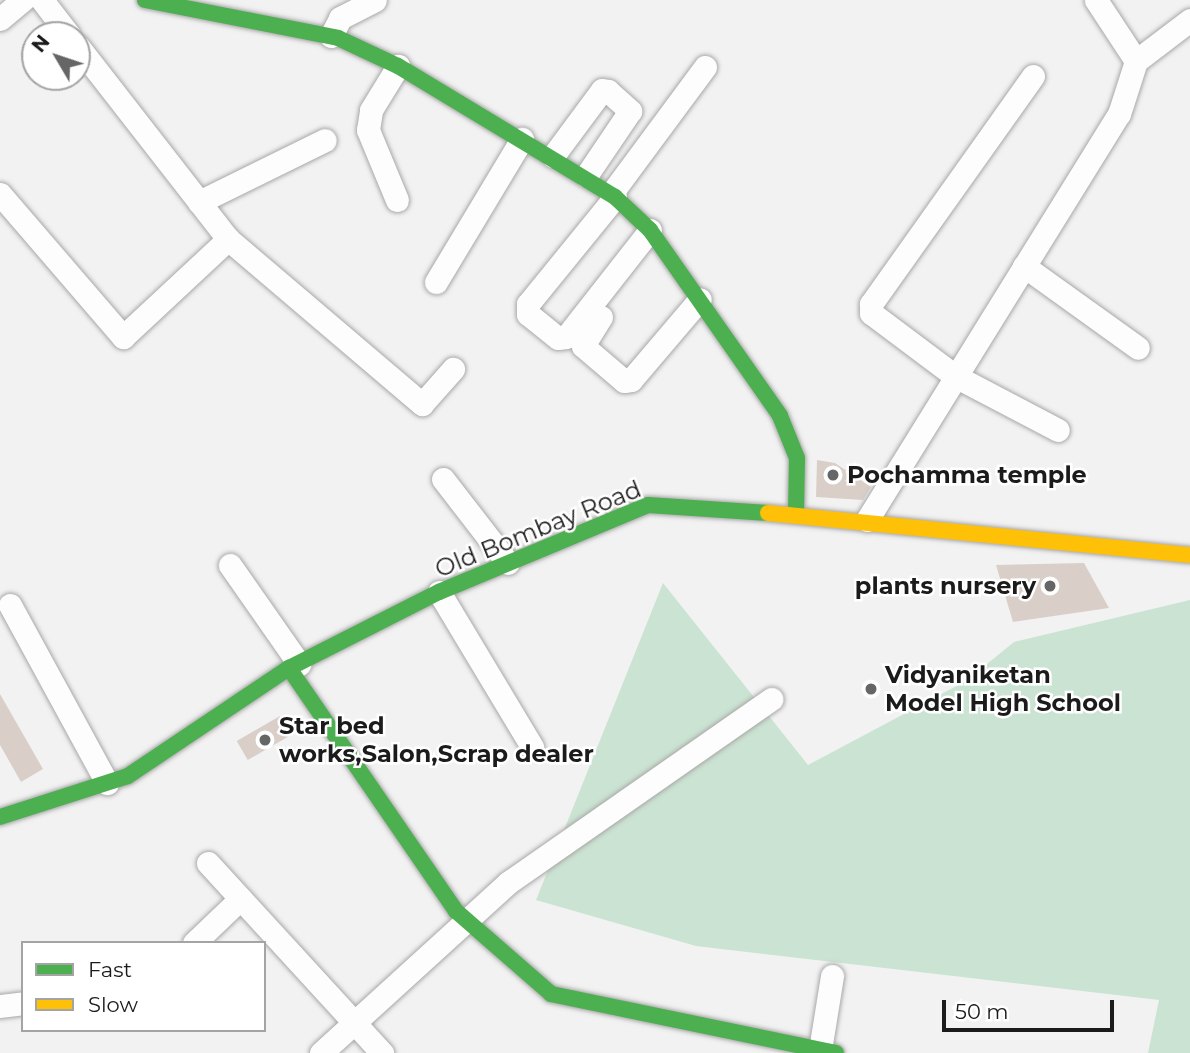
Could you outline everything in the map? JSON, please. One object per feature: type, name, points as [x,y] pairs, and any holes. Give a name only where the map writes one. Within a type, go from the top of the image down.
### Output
[{"type":"street","points":[[0,19],[23,0]]},
{"type":"street","points":[[42,0],[58,21]]},
{"type":"street","points":[[145,0],[335,18],[375,0]]},
{"type":"street","points":[[1096,0],[1136,61]]},
{"type":"street","points":[[335,18],[398,66],[586,176],[613,195],[654,236],[780,416],[797,458],[796,514]]},
{"type":"street","points":[[867,520],[1119,114],[1136,61],[1190,20]]},
{"type":"street","points":[[91,64],[228,239],[422,404],[453,369]]},
{"type":"street","points":[[397,200],[368,130],[371,110],[398,66]]},
{"type":"street","points":[[654,236],[566,337],[558,338],[528,314],[528,304],[613,195],[705,67]]},
{"type":"street","points":[[1033,76],[871,304],[877,319],[955,376],[1058,430]]},
{"type":"street","points":[[553,156],[602,90],[608,91],[630,111],[586,176]]},
{"type":"street","points":[[436,282],[522,139]]},
{"type":"street","points":[[199,202],[325,140]]},
{"type":"street","points":[[0,194],[123,337],[228,239]]},
{"type":"street","points":[[654,236],[583,346],[624,381],[631,380],[700,299]]},
{"type":"street","points":[[1024,266],[1138,348]]},
{"type":"street","points":[[443,479],[508,563]]},
{"type":"street","name":"Old Bombay Road","points":[[0,817],[128,776],[294,666],[439,592],[648,505],[867,520],[1190,555]]},
{"type":"street","points":[[230,565],[441,891],[468,921],[551,994],[825,1052],[832,976]]},
{"type":"street","points":[[439,592],[532,747]]},
{"type":"street","points":[[10,605],[107,783]]},
{"type":"street","points":[[321,1053],[350,1022],[468,921],[509,882],[771,699]]},
{"type":"street","points":[[208,863],[350,1022],[382,1053]]},
{"type":"street","points":[[196,941],[240,899]]},
{"type":"street","points":[[0,1006],[21,1003]]},
{"type":"green space","points":[[663,583],[808,765],[966,681],[1014,642],[1190,600],[1190,1053],[1148,1053],[1159,1000],[696,946],[536,900]]},
{"type":"building","name":"Pochamma temple","points":[[817,460],[835,463],[871,487],[863,500],[816,497]]},
{"type":"building","name":"plants nursery","points":[[1084,563],[1109,608],[1013,622],[996,565]]},
{"type":"building","points":[[0,694],[43,769],[21,782],[0,745]]},
{"type":"building","name":"Star bed works,Salon,Scrap dealer","points":[[280,716],[291,735],[248,760],[237,741]]},
{"type":"traffic: fast","points":[[145,0],[338,38],[398,66],[615,197],[650,230],[780,416],[797,458],[796,514]]},
{"type":"traffic: fast","points":[[0,817],[128,776],[289,668],[439,592],[648,505],[768,513]]},
{"type":"traffic: fast","points":[[289,668],[456,911],[551,994],[836,1053]]},
{"type":"traffic: slow","points":[[768,513],[1190,555]]},
{"type":"place","name":"Pochamma temple","points":[[833,475]]},
{"type":"place","name":"plants nursery","points":[[1050,586]]},
{"type":"place","name":"Vidyaniketan Model High School","points":[[871,689]]},
{"type":"place","name":"Star bed works,Salon,Scrap dealer","points":[[265,740]]}]
